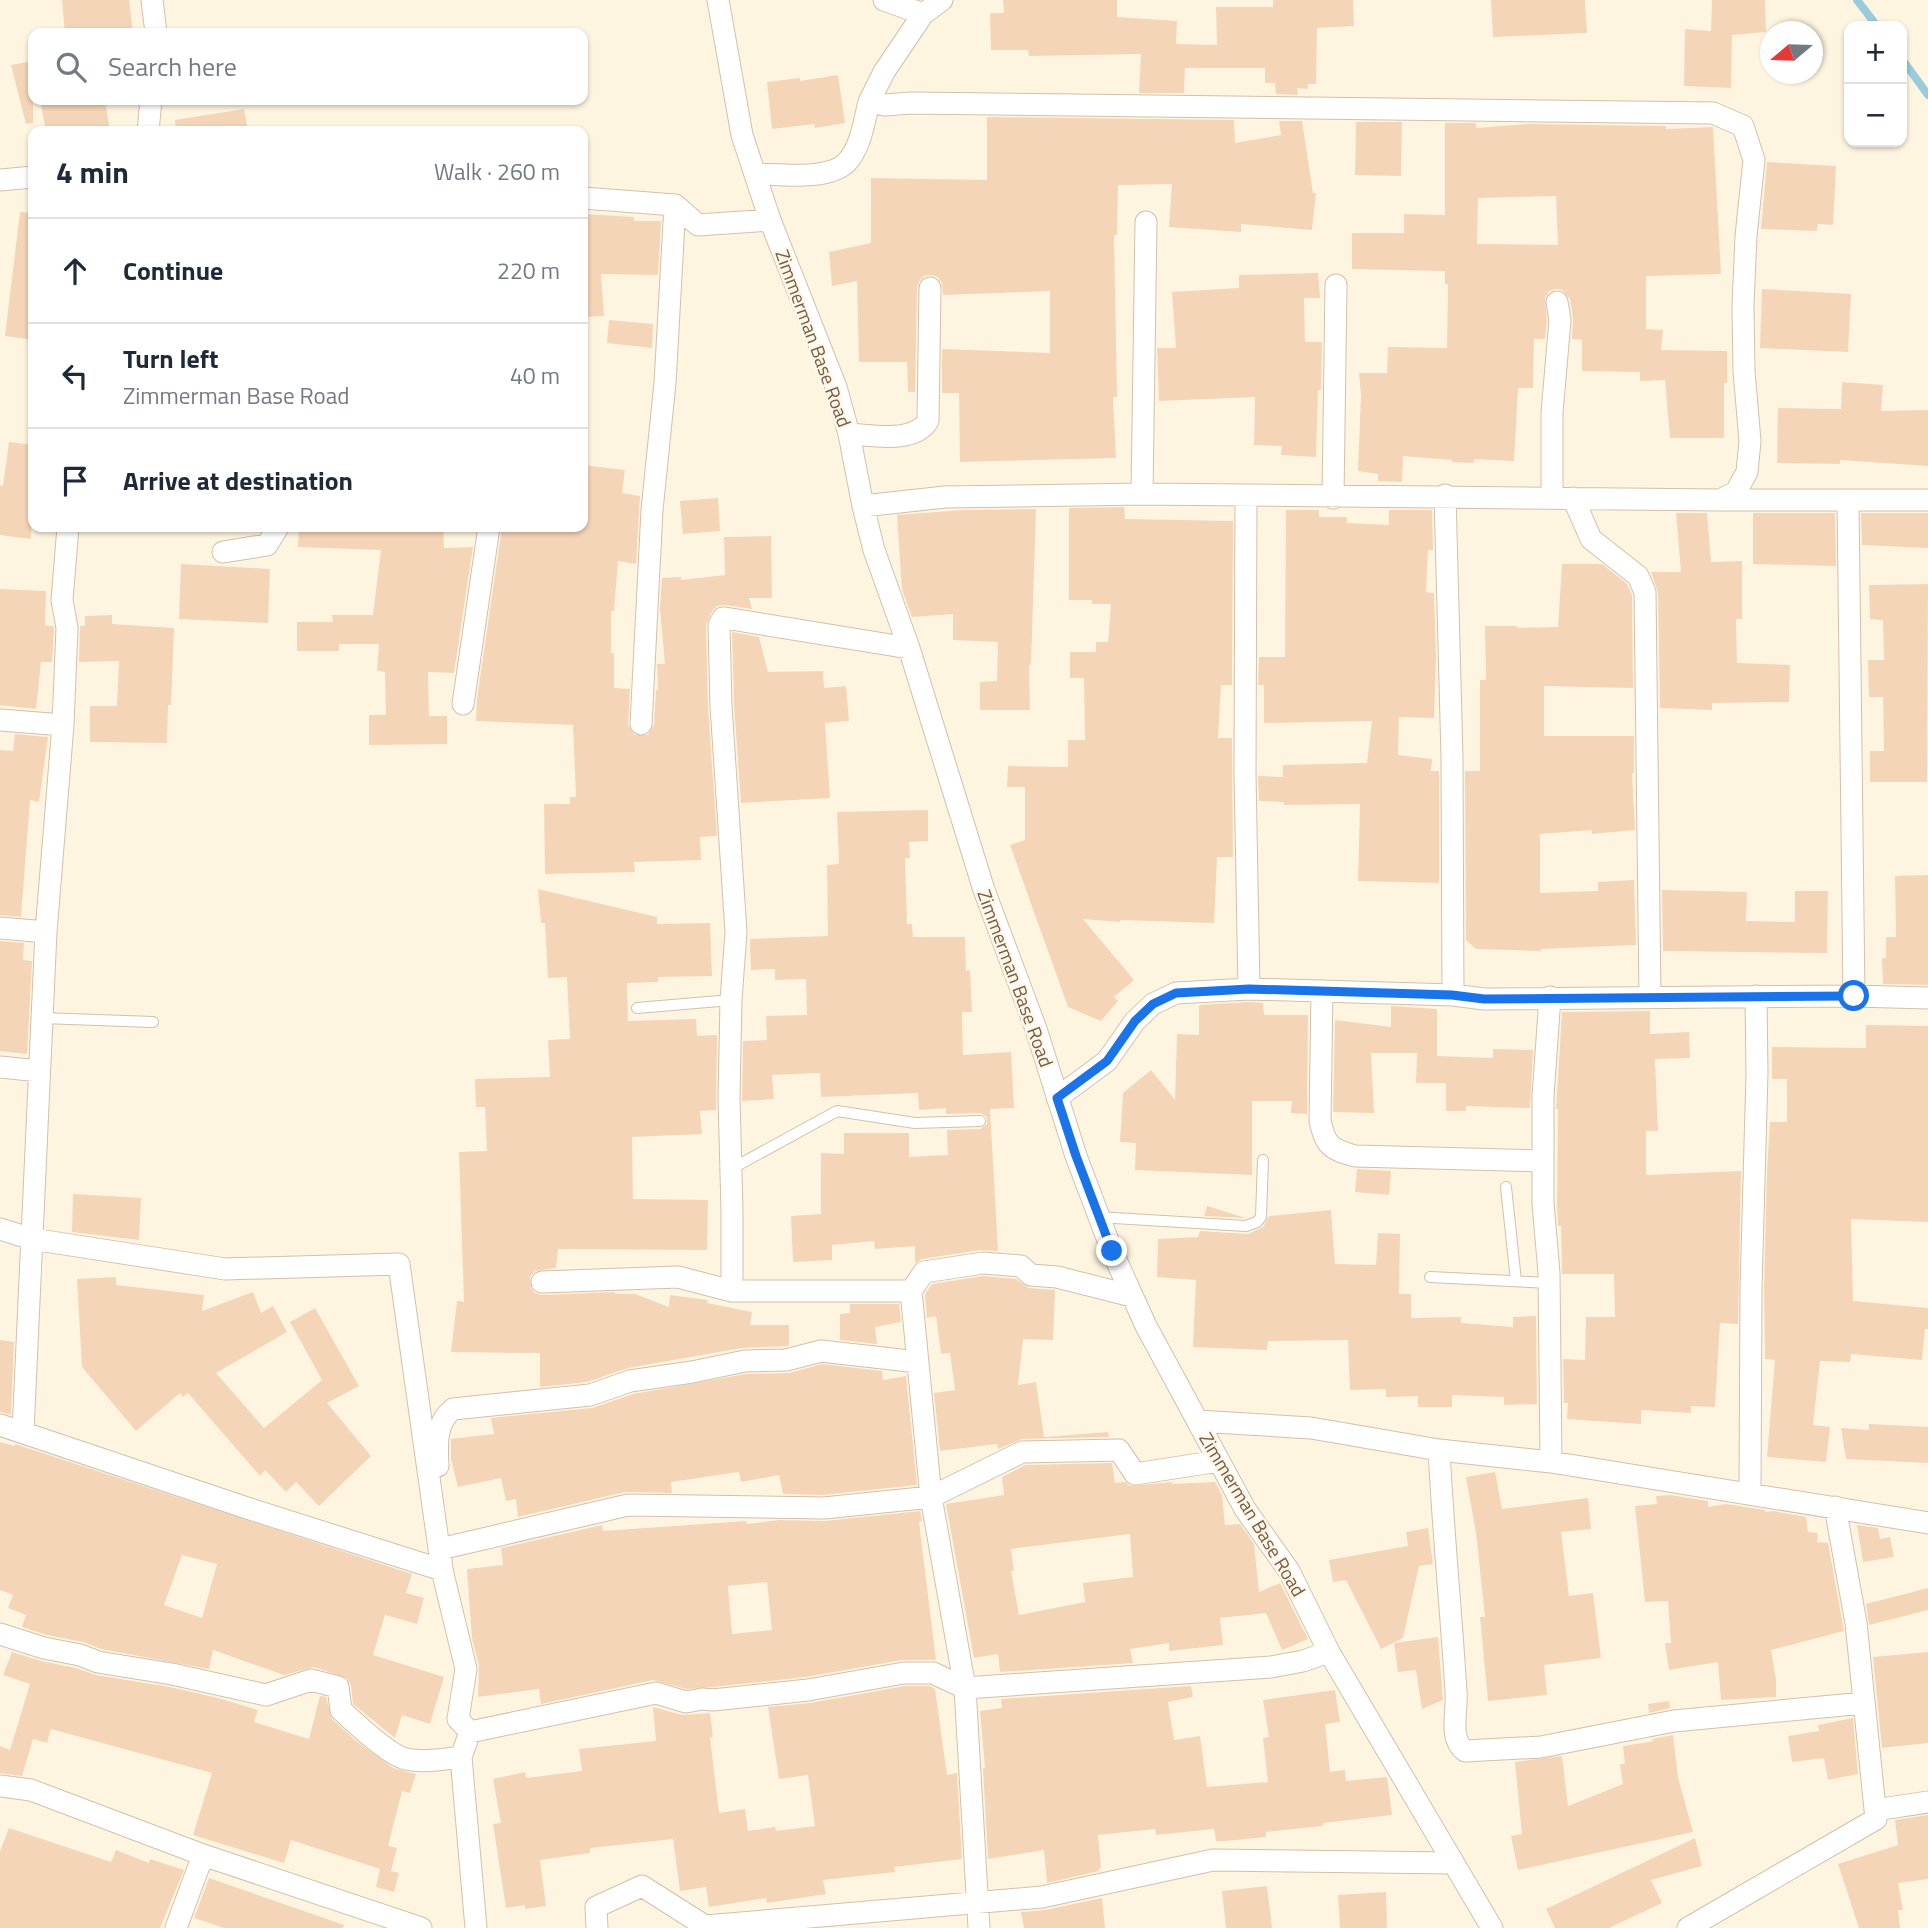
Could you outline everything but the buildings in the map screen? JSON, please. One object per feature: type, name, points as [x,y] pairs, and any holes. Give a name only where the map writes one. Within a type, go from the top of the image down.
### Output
[{"type":"street","points":[[152,0],[155,28]]},
{"type":"street","name":"Zimmerman Base Road","points":[[718,0],[742,135],[754,174],[836,387],[874,550],[909,648],[984,890],[1035,1029],[1098,1217],[1132,1296],[1245,1509],[1289,1571],[1329,1652],[1492,1928]]},
{"type":"street","points":[[884,0],[923,14]]},
{"type":"street","points":[[754,174],[817,175],[846,163],[858,142],[869,102],[884,72],[923,14],[942,0]]},
{"type":"street","points":[[869,102],[1713,113],[1729,118],[1743,126],[1754,160],[1746,236],[1744,306],[1744,371],[1750,441],[1747,472],[1736,492],[1720,500]]},
{"type":"street","points":[[148,126],[151,105]]},
{"type":"street","points":[[0,180],[28,177]]},
{"type":"street","points":[[588,198],[675,205],[698,225],[771,220]]},
{"type":"street","points":[[641,723],[652,510],[665,383],[675,205]]},
{"type":"street","points":[[1142,494],[1146,222]]},
{"type":"street","points":[[1333,498],[1336,285]]},
{"type":"street","points":[[849,434],[905,436],[917,431],[928,421],[930,289]]},
{"type":"street","points":[[1557,302],[1560,320],[1552,413],[1562,497],[1591,539],[1638,576],[1645,592],[1650,997]]},
{"type":"street","points":[[863,506],[945,497],[1142,494],[1333,498],[1445,495],[1848,502],[1928,500]]},
{"type":"street","points":[[1445,495],[1452,757],[1452,995]]},
{"type":"street","points":[[1246,496],[1245,774],[1249,989]]},
{"type":"street","points":[[1848,502],[1854,996]]},
{"type":"street","points":[[23,1432],[41,1018],[63,726],[67,628],[62,600],[68,532]]},
{"type":"street","points":[[223,552],[267,545],[275,532]]},
{"type":"street","points":[[463,704],[488,532]]},
{"type":"street","points":[[732,1291],[729,1098],[731,1000],[736,932],[721,706],[720,621],[729,618],[909,648]]},
{"type":"street","points":[[0,720],[63,726]]},
{"type":"street","points":[[0,928],[46,932]]},
{"type":"street","points":[[1057,1098],[1107,1061],[1135,1021],[1153,1004],[1176,993],[1249,989],[1452,995],[1484,999],[1756,996],[1928,998]]},
{"type":"street","points":[[1322,991],[1320,1121],[1324,1137],[1333,1150],[1354,1156],[1543,1161]]},
{"type":"street","points":[[1750,1494],[1756,996]]},
{"type":"street","points":[[1549,997],[1544,1073],[1543,1203],[1549,1283],[1550,1462]]},
{"type":"street","points":[[0,1067],[38,1071]]},
{"type":"street","points":[[0,1229],[32,1239],[225,1269],[399,1264],[442,1570],[466,1669],[458,1719],[470,1732]]},
{"type":"street","points":[[979,1928],[965,1688],[931,1496],[911,1291],[924,1272],[984,1263],[1021,1266],[1031,1275],[1057,1277],[1132,1296]]},
{"type":"street","points":[[542,1282],[678,1277],[732,1291],[911,1291]]},
{"type":"street","points":[[442,1570],[437,1446],[439,1427],[444,1416],[453,1409],[590,1395],[631,1381],[745,1361],[786,1360],[821,1350],[918,1362]]},
{"type":"street","points":[[1198,1421],[1311,1428],[1439,1450],[1550,1462],[1928,1523]]},
{"type":"street","points":[[0,1425],[442,1570]]},
{"type":"street","points":[[440,1549],[628,1505],[824,1508],[931,1496],[1021,1452],[1119,1450],[1135,1474],[1219,1461]]},
{"type":"street","points":[[1439,1450],[1457,1695],[1455,1739],[1465,1751],[1541,1747],[1674,1721],[1864,1703]]},
{"type":"street","points":[[1688,1928],[1876,1819],[1856,1623],[1835,1507]]},
{"type":"street","points":[[0,1634],[98,1662],[172,1674],[266,1695],[311,1680],[338,1687],[341,1710],[370,1736],[404,1759],[461,1757]]},
{"type":"street","points":[[470,1732],[656,1693],[685,1702],[713,1700],[808,1690],[904,1673],[933,1673],[965,1688],[1271,1667],[1303,1661],[1329,1652]]},
{"type":"street","points":[[470,1732],[461,1757],[476,1928]]},
{"type":"street","points":[[0,1786],[31,1790],[203,1855],[421,1928]]},
{"type":"street","points":[[1875,1810],[1928,1802]]},
{"type":"street","points":[[176,1928],[203,1855]]},
{"type":"street","points":[[597,1928],[596,1907],[642,1886],[705,1926],[1042,1897],[1213,1860],[1453,1863]]},
{"type":"lane","points":[[637,1008],[731,1000]]},
{"type":"lane","points":[[41,1018],[153,1022]]},
{"type":"lane","points":[[731,1169],[837,1111],[915,1123],[980,1121]]},
{"type":"lane","points":[[1098,1217],[1246,1226],[1257,1222],[1261,1217],[1263,1160]]},
{"type":"lane","points":[[1506,1187],[1516,1281]]},
{"type":"lane","points":[[1430,1277],[1549,1283]]},
{"type":"waterway","points":[[1857,0],[1873,21]]},
{"type":"waterway","points":[[1907,66],[1928,95]]},
{"type":"route","points":[[1112,1251],[1057,1098],[1107,1061],[1135,1021],[1153,1004],[1176,993],[1249,989],[1452,995],[1484,999],[1854,996]]}]
